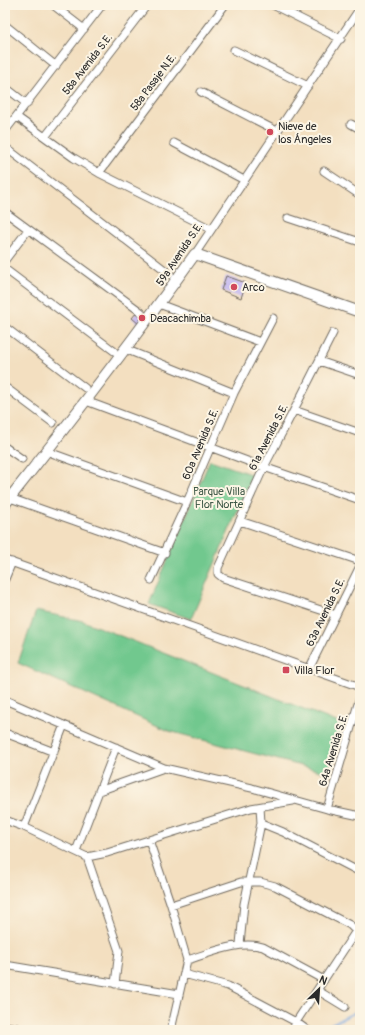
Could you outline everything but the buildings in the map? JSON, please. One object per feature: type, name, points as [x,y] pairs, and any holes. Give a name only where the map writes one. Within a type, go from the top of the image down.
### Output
[{"type":"street","points":[[54,5],[84,29]]},
{"type":"street","points":[[5,132],[102,5]]},
{"type":"street","name":"58a Avenida S.E.","points":[[44,137],[147,5]]},
{"type":"street","name":"58a Pasaje N.E.","points":[[99,173],[225,5]]},
{"type":"street","points":[[273,5],[341,39]]},
{"type":"street","name":"59a Avenida S.E.","points":[[7,501],[86,401],[195,254],[277,131],[341,39],[360,8]]},
{"type":"street","points":[[5,25],[56,66]]},
{"type":"street","points":[[234,50],[308,86]]},
{"type":"street","points":[[5,87],[27,104]]},
{"type":"street","points":[[201,92],[277,131]]},
{"type":"street","points":[[17,117],[74,158],[99,173],[211,229]]},
{"type":"street","points":[[352,124],[360,129]]},
{"type":"street","points":[[174,143],[244,180]]},
{"type":"street","points":[[5,147],[170,274]]},
{"type":"street","points":[[324,171],[360,195]]},
{"type":"street","points":[[5,212],[141,312]]},
{"type":"street","points":[[288,218],[360,242]]},
{"type":"street","points":[[5,260],[28,230]]},
{"type":"street","points":[[195,254],[360,312]]},
{"type":"street","points":[[5,269],[114,351]]},
{"type":"street","points":[[159,304],[260,342]]},
{"type":"street","name":"60a Avenida S.E.","points":[[151,580],[165,553],[234,393],[273,318]]},
{"type":"street","points":[[5,327],[85,388]]},
{"type":"street","name":"61a Avenida S.E.","points":[[333,333],[264,467],[218,568],[218,574],[223,578],[336,615]]},
{"type":"street","points":[[125,349],[234,393]]},
{"type":"street","points":[[319,361],[360,375]]},
{"type":"street","points":[[5,387],[53,423]]},
{"type":"street","points":[[86,401],[210,448],[360,500]]},
{"type":"street","points":[[294,410],[360,433]]},
{"type":"street","points":[[5,447],[22,459]]},
{"type":"street","points":[[46,451],[187,502]]},
{"type":"street","points":[[7,501],[165,553]]},
{"type":"street","points":[[240,521],[360,561]]},
{"type":"street","points":[[5,579],[8,561],[360,687]]},
{"type":"street","name":"63a Avenida S.E.","points":[[309,669],[360,566]]},
{"type":"street","name":"64a Avenida S.E.","points":[[327,809],[360,697]]},
{"type":"street","points":[[5,700],[164,768],[252,788],[296,801],[360,816]]},
{"type":"street","points":[[24,827],[64,725]]},
{"type":"street","points":[[5,734],[54,752]]},
{"type":"street","points":[[76,852],[116,747]]},
{"type":"street","points":[[99,791],[164,768]]},
{"type":"street","points":[[5,820],[24,827],[87,857],[107,853],[251,808],[296,801]]},
{"type":"street","points":[[240,944],[244,904],[261,823],[260,807]]},
{"type":"street","points":[[261,823],[283,832],[360,872]]},
{"type":"street","points":[[149,840],[171,905],[187,960],[172,1030]]},
{"type":"street","points":[[87,857],[119,951],[115,984]]},
{"type":"street","points":[[171,905],[242,882],[260,882],[275,886],[358,928],[296,1022],[293,1030]]},
{"type":"street","points":[[187,960],[240,944],[254,944],[263,947],[324,980]]},
{"type":"street","points":[[5,965],[179,994]]},
{"type":"street","points":[[184,974],[228,986],[296,1022],[307,1030]]},
{"type":"street","points":[[317,990],[344,1007]]},
{"type":"street","points":[[5,1026],[28,1030]]},
{"type":"green space","name":"Parque Villa Flor Norte","points":[[210,460],[253,475],[191,619],[149,604]]},
{"type":"green space","points":[[36,611],[83,621],[344,725],[328,773],[169,731],[18,663]]},
{"type":"waterway","points":[[319,1030],[360,1010]]},
{"type":"place","name":"Nieve de los Ángeles","points":[[270,132]]},
{"type":"place","name":"Arco","points":[[234,287]]},
{"type":"place","name":"Deacachimba","points":[[142,318]]},
{"type":"place","name":"Villa Flor","points":[[286,670]]}]
